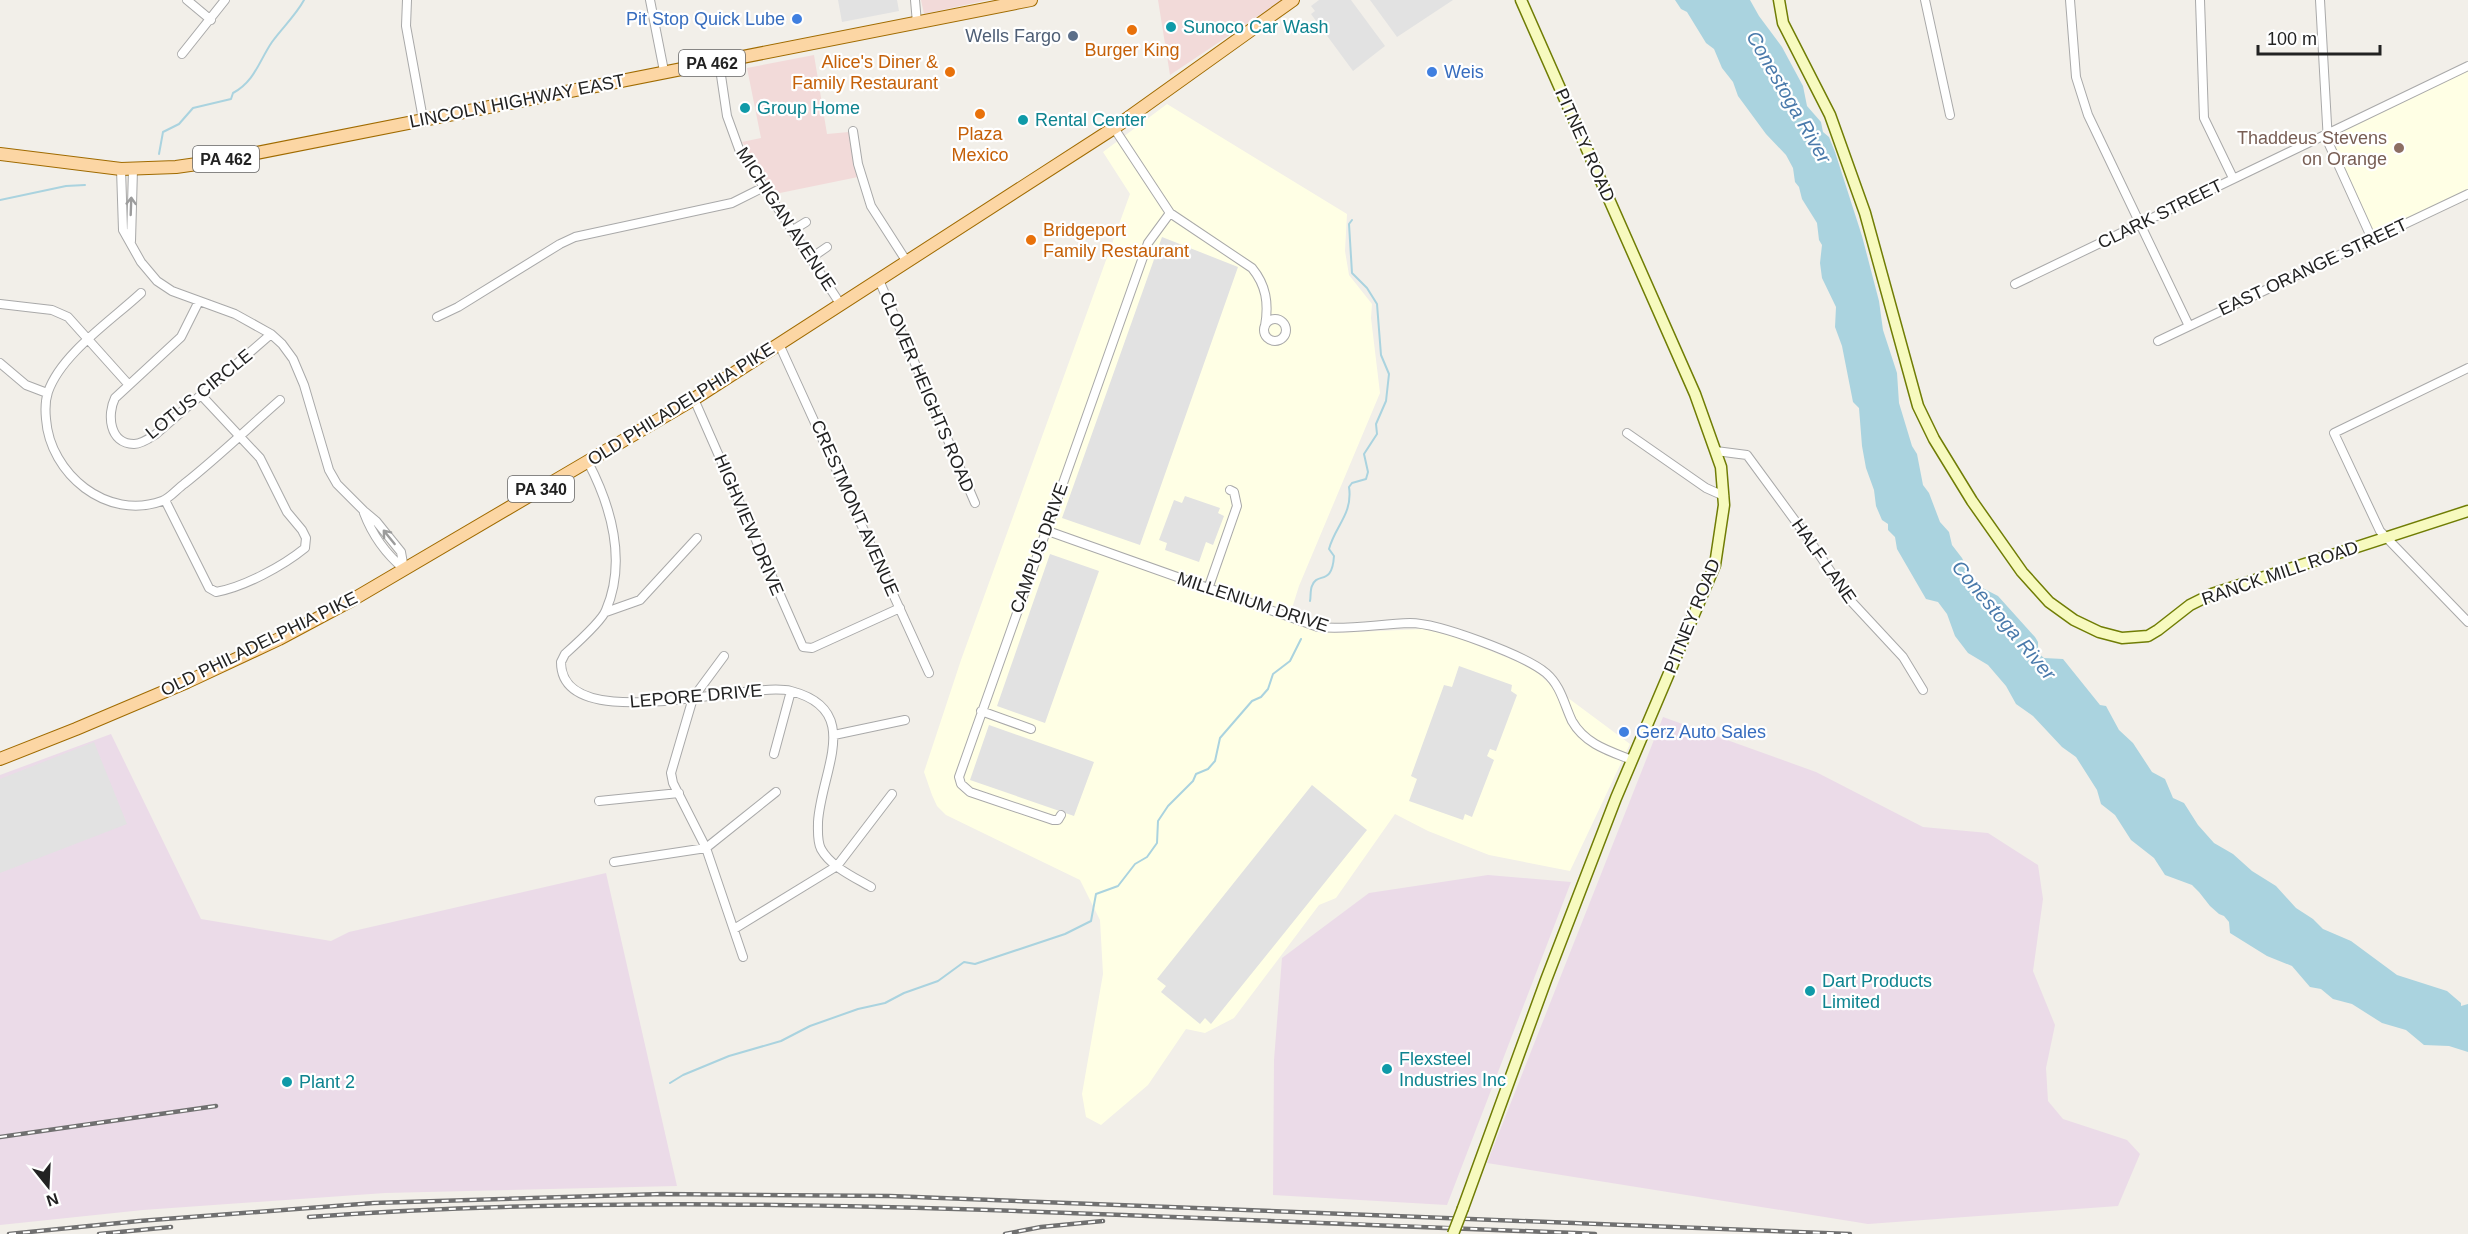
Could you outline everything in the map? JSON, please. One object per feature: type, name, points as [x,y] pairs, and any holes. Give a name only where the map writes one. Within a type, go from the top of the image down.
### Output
[{"type":"main road","name":"LINCOLN HIGHWAY EAST","points":[[0,154],[127,169],[176,167],[211,162],[1031,0]]},
{"type":"main road","name":"OLD PHILADELPHIA PIKE","points":[[0,759],[76,729],[279,639],[352,600],[588,462],[694,399],[1114,128],[1293,0]]},
{"type":"main road","name":"PITNEY ROAD","points":[[1453,1234],[1543,988],[1632,760],[1715,565],[1722,528],[1724,496],[1716,451],[1695,394],[1521,0]]},
{"type":"main road","name":"RANCK MILL ROAD","points":[[1779,0],[1783,23],[1818,88],[1842,147],[1875,245],[1909,378],[1925,422],[1972,501],[2036,589],[2055,607],[2099,632],[2128,639],[2148,636],[2197,601],[2468,511]]},
{"type":"street","points":[[187,0],[212,20]]},
{"type":"street","points":[[182,54],[212,20],[225,0]]},
{"type":"street","points":[[406,0],[406,26],[423,119]]},
{"type":"street","points":[[650,0],[664,71]]},
{"type":"street","points":[[915,0],[917,23]]},
{"type":"street","points":[[1925,0],[1950,115]]},
{"type":"street","points":[[2070,0],[2073,60],[2081,96],[2105,154],[2189,326]]},
{"type":"street","points":[[2200,0],[2204,118],[2232,178]]},
{"type":"street","points":[[2320,0],[2328,142],[2372,239]]},
{"type":"street","name":"MICHIGAN AVENUE","points":[[719,62],[723,99],[733,132],[748,164],[841,305]]},
{"type":"street","name":"CLARK STREET","points":[[2015,284],[2468,66]]},
{"type":"street","points":[[1114,128],[1170,213],[1252,268],[1263,284],[1266,294],[1265,326]]},
{"type":"street","points":[[853,131],[858,164],[871,206],[907,262]]},
{"type":"street","points":[[127,169],[131,243],[141,262],[157,281],[172,291],[235,314],[271,334],[293,359],[329,470],[337,484],[376,521],[401,552],[404,569]]},
{"type":"street","points":[[437,316],[458,307],[575,237],[732,203],[764,187]]},
{"type":"street","name":"EAST ORANGE STREET","points":[[2158,341],[2468,194]]},
{"type":"street","name":"CAMPUS DRIVE","points":[[1061,815],[1058,820],[1053,820],[970,792],[961,784],[961,769],[1148,243],[1170,213]]},
{"type":"street","points":[[793,230],[807,222]]},
{"type":"street","points":[[810,258],[827,247]]},
{"type":"street","name":"CLOVER HEIGHTS ROAD","points":[[879,280],[975,503]]},
{"type":"street","points":[[141,293],[89,340],[55,375],[47,393],[46,415],[51,445],[59,461],[84,490],[119,505],[136,505],[165,500],[280,400]]},
{"type":"street","name":"LOTUS CIRCLE","points":[[199,301],[181,337],[116,398],[110,409],[110,424],[115,434],[123,441],[134,444],[156,434],[271,334]]},
{"type":"street","points":[[0,304],[52,310],[68,317],[129,385]]},
{"type":"street","name":"CRESTMONT AVENUE","points":[[779,344],[929,673]]},
{"type":"street","points":[[0,363],[26,385],[47,393]]},
{"type":"street","points":[[2468,368],[2334,433],[2380,531],[2468,622]]},
{"type":"street","points":[[165,500],[209,588],[216,592],[258,576],[293,558],[305,548],[306,538],[302,530],[287,512],[260,458],[201,395]]},
{"type":"street","name":"HIGHVIEW DRIVE","points":[[694,399],[800,643],[806,648],[900,608]]},
{"type":"street","points":[[1627,433],[1707,488],[1724,496]]},
{"type":"street","name":"HALF LANE","points":[[1716,451],[1746,454],[1850,600],[1903,657],[1923,690]]},
{"type":"street","points":[[588,462],[601,487],[612,521],[616,566],[606,612]]},
{"type":"street","points":[[1208,589],[1237,506],[1234,492],[1230,490]]},
{"type":"street","name":"MILLENIUM DRIVE","points":[[1045,530],[1318,627],[1354,628],[1410,623],[1450,630],[1529,663],[1547,674],[1561,692],[1572,721],[1583,736],[1601,748],[1632,760]]},
{"type":"street","points":[[606,612],[640,600],[696,537]]},
{"type":"street","name":"LEPORE DRIVE","points":[[606,612],[565,654],[561,662],[562,673],[570,685],[590,698],[604,702],[627,703],[693,698],[756,689],[791,691],[821,704],[830,715],[835,730],[834,735]]},
{"type":"street","points":[[724,656],[693,698],[671,773],[673,783],[706,848],[743,957]]},
{"type":"street","points":[[774,754],[791,691]]},
{"type":"street","points":[[981,711],[1031,729]]},
{"type":"street","points":[[871,887],[837,866],[821,849],[818,832],[819,816],[834,735],[905,720]]},
{"type":"street","points":[[614,862],[706,848],[776,792]]},
{"type":"street","points":[[599,801],[679,794]]},
{"type":"street","points":[[734,929],[837,866],[892,794]]},
{"type":"shaded area","points":[[838,0],[897,0],[899,11],[842,22]]},
{"type":"shaded area","points":[[921,0],[988,0],[924,14]]},
{"type":"shaded area","points":[[1158,0],[1282,0],[1170,75]]},
{"type":"shaded area","points":[[1319,0],[1351,0],[1385,46],[1353,71],[1311,14],[1315,11],[1311,6]]},
{"type":"shaded area","points":[[1370,0],[1453,0],[1397,37]]},
{"type":"shaded area","points":[[814,55],[827,134],[849,132],[858,177],[775,194],[742,142],[761,138],[747,68]]},
{"type":"shaded area","name":"Thaddeus Stevens on Orange","points":[[2468,66],[2468,194],[2372,239],[2327,133]]},
{"type":"shaded area","points":[[1167,104],[1347,214],[1345,251],[1349,275],[1372,304],[1371,318],[1380,393],[1299,586],[1288,621],[1310,629],[1336,633],[1423,629],[1457,637],[1532,668],[1552,686],[1630,744],[1570,871],[1489,855],[1428,831],[1395,814],[1336,898],[1319,905],[1234,1018],[1205,1033],[1186,1029],[1148,1085],[1101,1125],[1086,1117],[1082,1094],[1103,974],[1100,920],[1080,880],[946,815],[937,806],[924,772],[961,660],[1130,194],[1103,152]]},
{"type":"shaded area","points":[[1162,237],[1238,267],[1140,545],[1062,518]]},
{"type":"shaded area","points":[[1185,496],[1220,508],[1218,513],[1224,516],[1213,545],[1206,542],[1199,562],[1165,550],[1167,543],[1159,540],[1174,500],[1182,503]]},
{"type":"shaded area","points":[[1050,554],[1099,571],[1045,723],[997,706]]},
{"type":"shaded area","points":[[1459,666],[1512,685],[1511,691],[1517,695],[1496,751],[1490,749],[1487,756],[1494,760],[1472,817],[1465,814],[1463,820],[1409,801],[1417,779],[1411,776],[1444,685],[1452,687]]},
{"type":"shaded area","points":[[1663,717],[1816,772],[1923,827],[1988,833],[2038,865],[2043,899],[2033,971],[2055,1025],[2046,1068],[2048,1101],[2063,1119],[2127,1140],[2140,1154],[2118,1206],[1868,1224],[1487,1163]]},
{"type":"shaded area","points":[[989,725],[1094,762],[1074,816],[970,780]]},
{"type":"shaded area","points":[[111,734],[201,919],[331,941],[349,932],[606,873],[677,1186],[385,1193],[143,1210],[0,1225],[0,775]]},
{"type":"shaded area","points":[[94,742],[127,824],[0,873],[0,779]]},
{"type":"shaded area","points":[[1312,785],[1367,830],[1211,1024],[1205,1018],[1200,1024],[1161,992],[1166,986],[1157,979]]},
{"type":"shaded area","points":[[1488,875],[1571,882],[1447,1205],[1273,1195],[1274,1060],[1282,958],[1369,893]]},
{"type":"water","name":"Conestoga River","points":[[1675,0],[1750,0],[1782,47],[1803,86],[1807,106],[1821,122],[1823,132],[1829,137],[1862,236],[1879,301],[1883,330],[1897,373],[1899,403],[1912,446],[1917,454],[1923,485],[1929,493],[1940,522],[1949,532],[1952,545],[1968,570],[1967,580],[1998,596],[2035,637],[2038,642],[2038,653],[2044,658],[2063,659],[2100,705],[2106,706],[2119,730],[2133,743],[2152,772],[2165,779],[2173,798],[2184,803],[2198,825],[2214,843],[2276,886],[2296,908],[2323,929],[2351,941],[2397,975],[2447,991],[2461,1003],[2461,1006],[2468,1004],[2468,1052],[2449,1046],[2424,1045],[2406,1030],[2382,1023],[2352,1004],[2333,999],[2321,989],[2310,987],[2292,966],[2267,956],[2230,933],[2229,922],[2210,906],[2192,885],[2165,875],[2154,858],[2131,840],[2115,815],[2101,804],[2097,790],[2076,757],[2062,747],[2033,716],[2016,704],[2006,686],[1988,665],[1968,653],[1955,636],[1947,614],[1938,602],[1926,599],[1897,549],[1895,537],[1888,530],[1888,524],[1882,520],[1876,506],[1862,446],[1859,408],[1853,402],[1842,346],[1835,327],[1836,307],[1822,278],[1820,263],[1822,245],[1819,240],[1817,223],[1802,199],[1795,182],[1793,168],[1786,155],[1766,134],[1738,96],[1733,82],[1722,68],[1714,49],[1706,43],[1687,12],[1681,9]]},
{"type":"waterway","points":[[159,154],[163,132],[179,124],[193,108],[231,99],[233,93],[247,83],[272,42],[304,0]]},
{"type":"waterway","points":[[0,200],[66,186],[85,185]]},
{"type":"waterway","points":[[1310,601],[1314,582],[1327,575],[1333,566],[1334,556],[1329,549],[1346,512],[1350,496],[1349,487],[1352,483],[1366,479],[1368,472],[1364,454],[1377,434],[1376,424],[1386,401],[1389,374],[1381,355],[1377,304],[1367,288],[1352,273],[1349,224],[1352,220]]},
{"type":"waterway","points":[[670,1083],[683,1075],[729,1056],[781,1041],[810,1026],[858,1009],[885,1003],[904,993],[938,981],[964,962],[975,964],[1065,934],[1091,921],[1096,894],[1118,886],[1135,864],[1147,857],[1157,843],[1158,821],[1168,806],[1193,781],[1196,774],[1208,769],[1215,761],[1220,738],[1252,701],[1261,697],[1268,689],[1273,674],[1290,661],[1301,639]]},
{"type":"railway","points":[[0,1137],[216,1106]]},
{"type":"railway","points":[[9,1234],[139,1221],[374,1203],[662,1194],[890,1196],[1850,1234]]},
{"type":"railway","points":[[309,1217],[512,1207],[716,1204],[1021,1211],[1595,1234]]},
{"type":"railway","points":[[1005,1234],[1041,1227],[1103,1221]]},
{"type":"railway","points":[[99,1234],[171,1227]]},
{"type":"place","name":"Pit Stop Quick Lube","points":[[797,19]]},
{"type":"place","name":"Sunoco Car Wash","points":[[1171,27]]},
{"type":"place","name":"Burger King","points":[[1132,30]]},
{"type":"place","name":"Wells Fargo","points":[[1073,36]]},
{"type":"place","name":"Alice's Diner & Family Restaurant","points":[[950,72]]},
{"type":"place","name":"Weis","points":[[1432,72]]},
{"type":"place","name":"Group Home","points":[[745,108]]},
{"type":"place","name":"Plaza Mexico","points":[[980,114]]},
{"type":"place","name":"Rental Center","points":[[1023,120]]},
{"type":"place","name":"Thaddeus Stevens on Orange","points":[[2399,148]]},
{"type":"place","name":"Bridgeport Family Restaurant","points":[[1031,240]]},
{"type":"place","name":"Gerz Auto Sales","points":[[1624,732]]},
{"type":"place","name":"Dart Products Limited","points":[[1810,991]]},
{"type":"place","name":"Flexsteel Industries Inc","points":[[1387,1069]]},
{"type":"place","name":"Plant 2","points":[[287,1082]]}]
